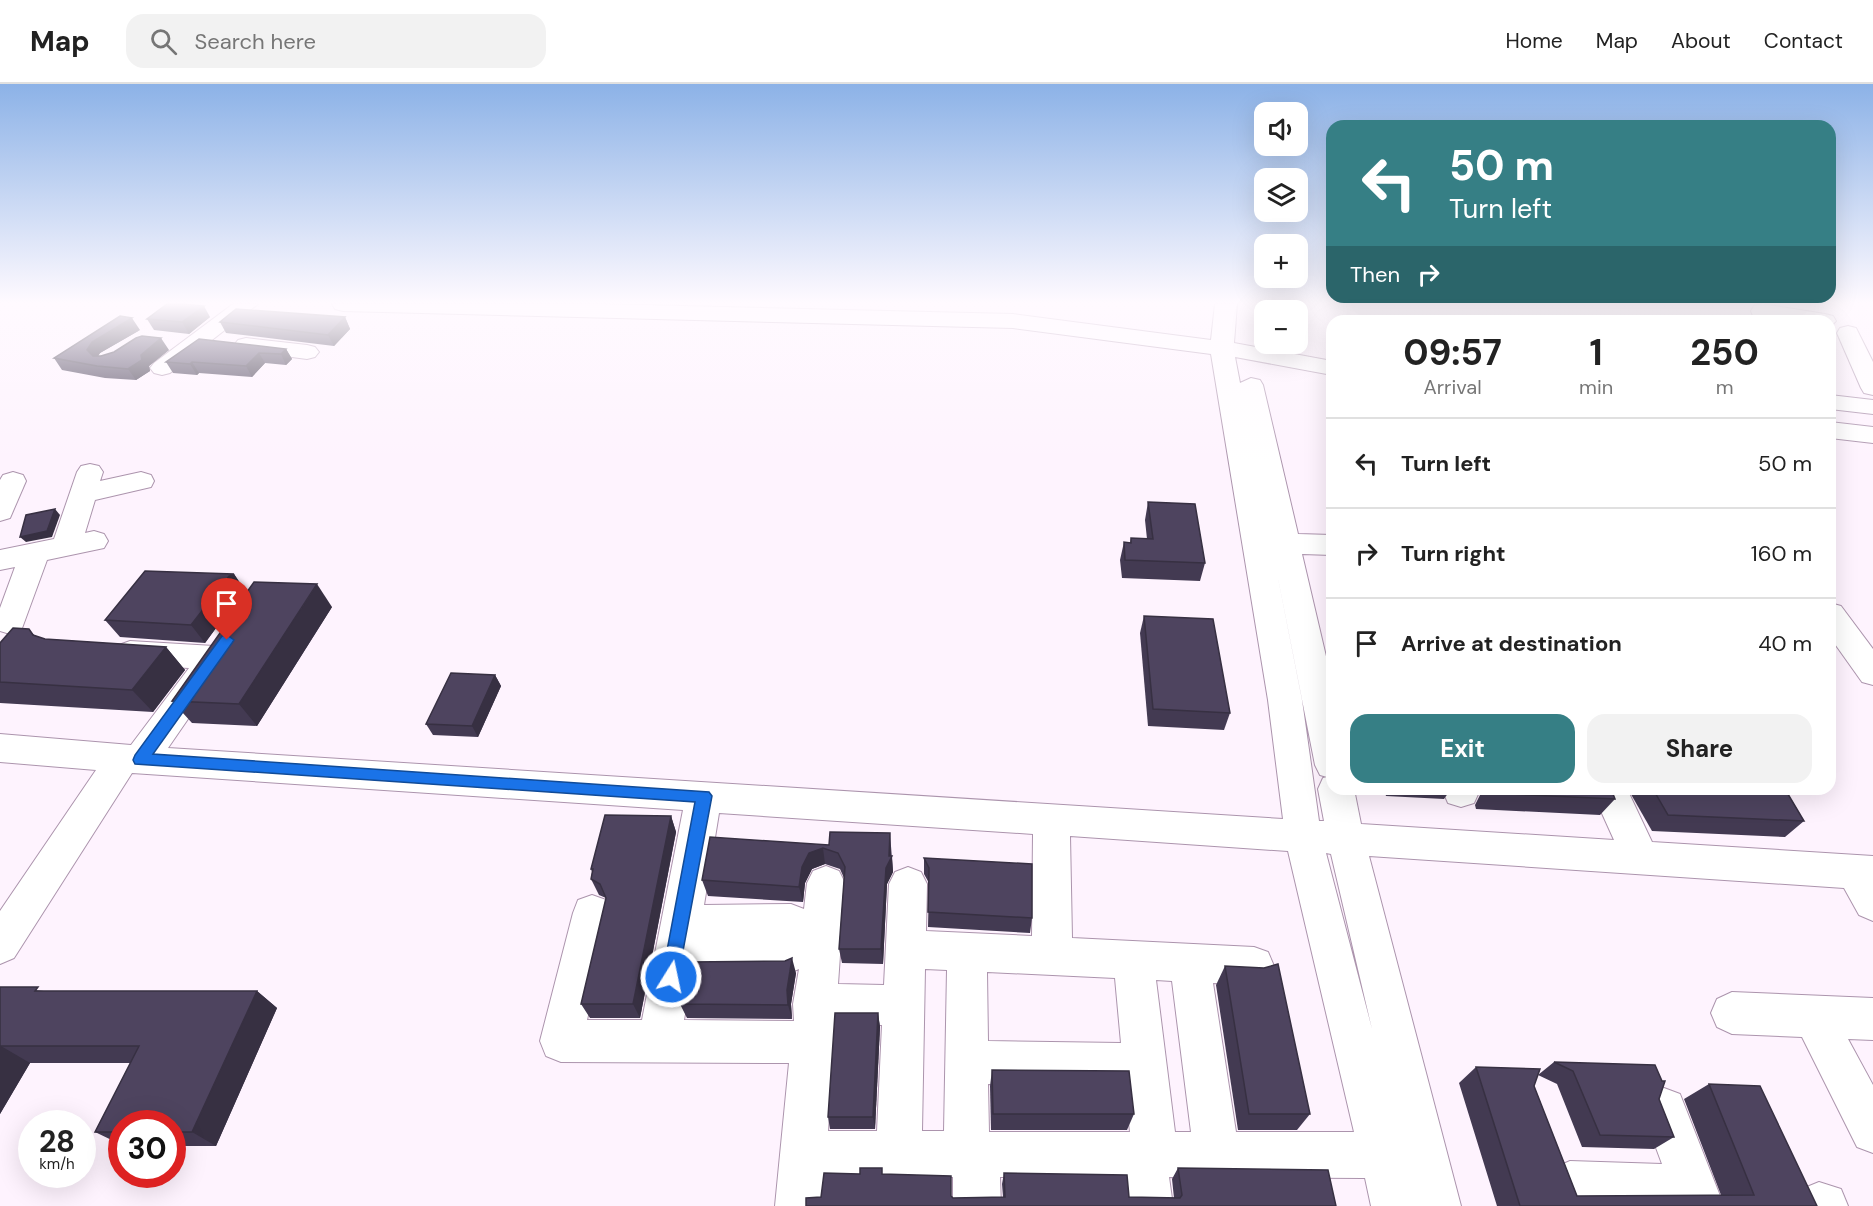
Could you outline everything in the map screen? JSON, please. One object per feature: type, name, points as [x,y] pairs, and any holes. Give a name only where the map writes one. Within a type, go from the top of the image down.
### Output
[{"type":"street","points":[[162,369],[178,356]]},
{"type":"street","points":[[1234,356],[1270,543],[1285,700],[1303,836],[1395,1206]]},
{"type":"street","points":[[1268,356],[1326,367]]},
{"type":"street","points":[[1860,356],[1873,388]]},
{"type":"street","points":[[1836,403],[1873,407]]},
{"type":"street","points":[[1836,431],[1873,435]]},
{"type":"street","points":[[1836,448],[1873,452]]},
{"type":"street","points":[[0,512],[13,481]]},
{"type":"street","points":[[66,547],[86,483],[141,481]]},
{"type":"street","points":[[0,560],[94,541]]},
{"type":"street","points":[[1270,543],[1326,545]]},
{"type":"street","points":[[1270,543],[1325,689]]},
{"type":"street","points":[[10,623],[36,553]]},
{"type":"street","points":[[1836,622],[1873,673]]},
{"type":"street","points":[[0,945],[132,759],[234,631]]},
{"type":"street","points":[[101,651],[214,658]]},
{"type":"street","points":[[2,750],[1640,858],[1867,883]]},
{"type":"street","points":[[1337,795],[1346,839],[1437,1206]]},
{"type":"street","points":[[1612,795],[1640,858]]},
{"type":"street","points":[[659,1043],[704,796]]},
{"type":"street","points":[[1051,820],[1052,956]]},
{"type":"street","points":[[799,1206],[814,1004],[826,883]]},
{"type":"street","points":[[899,1154],[908,884]]},
{"type":"street","points":[[592,913],[561,1041],[794,1042]]},
{"type":"street","points":[[678,939],[790,938]]},
{"type":"street","points":[[906,949],[1254,966]]},
{"type":"street","points":[[967,952],[966,1062],[971,1154],[977,1206]]},
{"type":"street","points":[[1133,960],[1145,1065],[1149,1206]]},
{"type":"street","points":[[1190,963],[1217,1155]]},
{"type":"street","points":[[814,1004],[904,1005]]},
{"type":"street","points":[[1732,1013],[1873,1019]]},
{"type":"street","points":[[1814,1016],[1862,1088],[1873,1131]]},
{"type":"street","points":[[966,1062],[1145,1065]]},
{"type":"street","points":[[1554,1142],[1574,1195],[1698,1197],[1664,1110]]},
{"type":"street","points":[[803,1154],[1383,1155]]},
{"type":"street","points":[[1819,1206],[1824,1206]]},
{"type":"building","points":[[141,356],[142,360],[128,369],[54,358]]},
{"type":"building","points":[[174,356],[256,356],[246,366],[166,362]]},
{"type":"building","points":[[1148,502],[1195,504],[1205,563],[1125,560],[1124,542],[1131,543],[1131,538],[1153,539]]},
{"type":"building","points":[[55,509],[47,531],[20,537],[26,515]]},
{"type":"building","points":[[145,571],[234,574],[229,576],[191,625],[105,620]]},
{"type":"building","points":[[254,582],[317,584],[239,704],[172,701],[232,616],[230,616]]},
{"type":"building","points":[[1144,616],[1213,619],[1230,713],[1153,709]]},
{"type":"building","points":[[13,628],[29,629],[33,635],[45,639],[166,647],[132,690],[0,682],[0,643]]},
{"type":"building","points":[[451,673],[495,675],[472,726],[426,724]]},
{"type":"building","points":[[1530,795],[1613,795],[1615,799]]},
{"type":"building","points":[[1656,795],[1789,795],[1804,821],[1668,815]]},
{"type":"building","points":[[605,815],[671,816],[633,1004],[581,1004],[606,898],[600,884],[591,879],[593,869],[591,869]]},
{"type":"building","points":[[830,832],[890,833],[889,856],[892,856],[886,868],[881,949],[839,949],[845,867],[838,853],[823,848],[809,853],[802,867],[799,887],[702,880],[710,837],[829,845]]},
{"type":"building","points":[[924,858],[1032,864],[1032,918],[928,912],[929,868]]},
{"type":"building","points":[[792,958],[787,990],[788,1005],[680,1004],[688,962],[785,961]]},
{"type":"building","points":[[1278,964],[1310,1114],[1249,1114],[1225,966],[1264,968]]},
{"type":"building","points":[[0,987],[38,987],[35,991],[257,991],[192,1132],[186,1132],[186,1110],[108,1110],[108,1132],[96,1132],[139,1046],[1,1046],[0,1048]]},
{"type":"building","points":[[835,1013],[878,1013],[873,1117],[828,1117]]},
{"type":"building","points":[[1554,1062],[1655,1065],[1662,1081],[1665,1081],[1659,1099],[1674,1137],[1600,1135],[1573,1071]]},
{"type":"building","points":[[1476,1067],[1540,1069],[1534,1086],[1577,1196],[1754,1195],[1709,1084],[1760,1086],[1817,1206],[1520,1206]]},
{"type":"building","points":[[992,1070],[1129,1071],[1134,1114],[993,1114]]},
{"type":"building","points":[[860,1168],[882,1168],[882,1174],[951,1176],[951,1196],[953,1198],[1005,1197],[1004,1173],[1127,1175],[1129,1197],[1180,1198],[1182,1195],[1178,1168],[1328,1170],[1336,1206],[806,1206],[806,1198],[821,1197],[824,1173],[860,1174]]},
{"type":"route","points":[[227,640],[140,760],[704,796],[671,977]]}]
